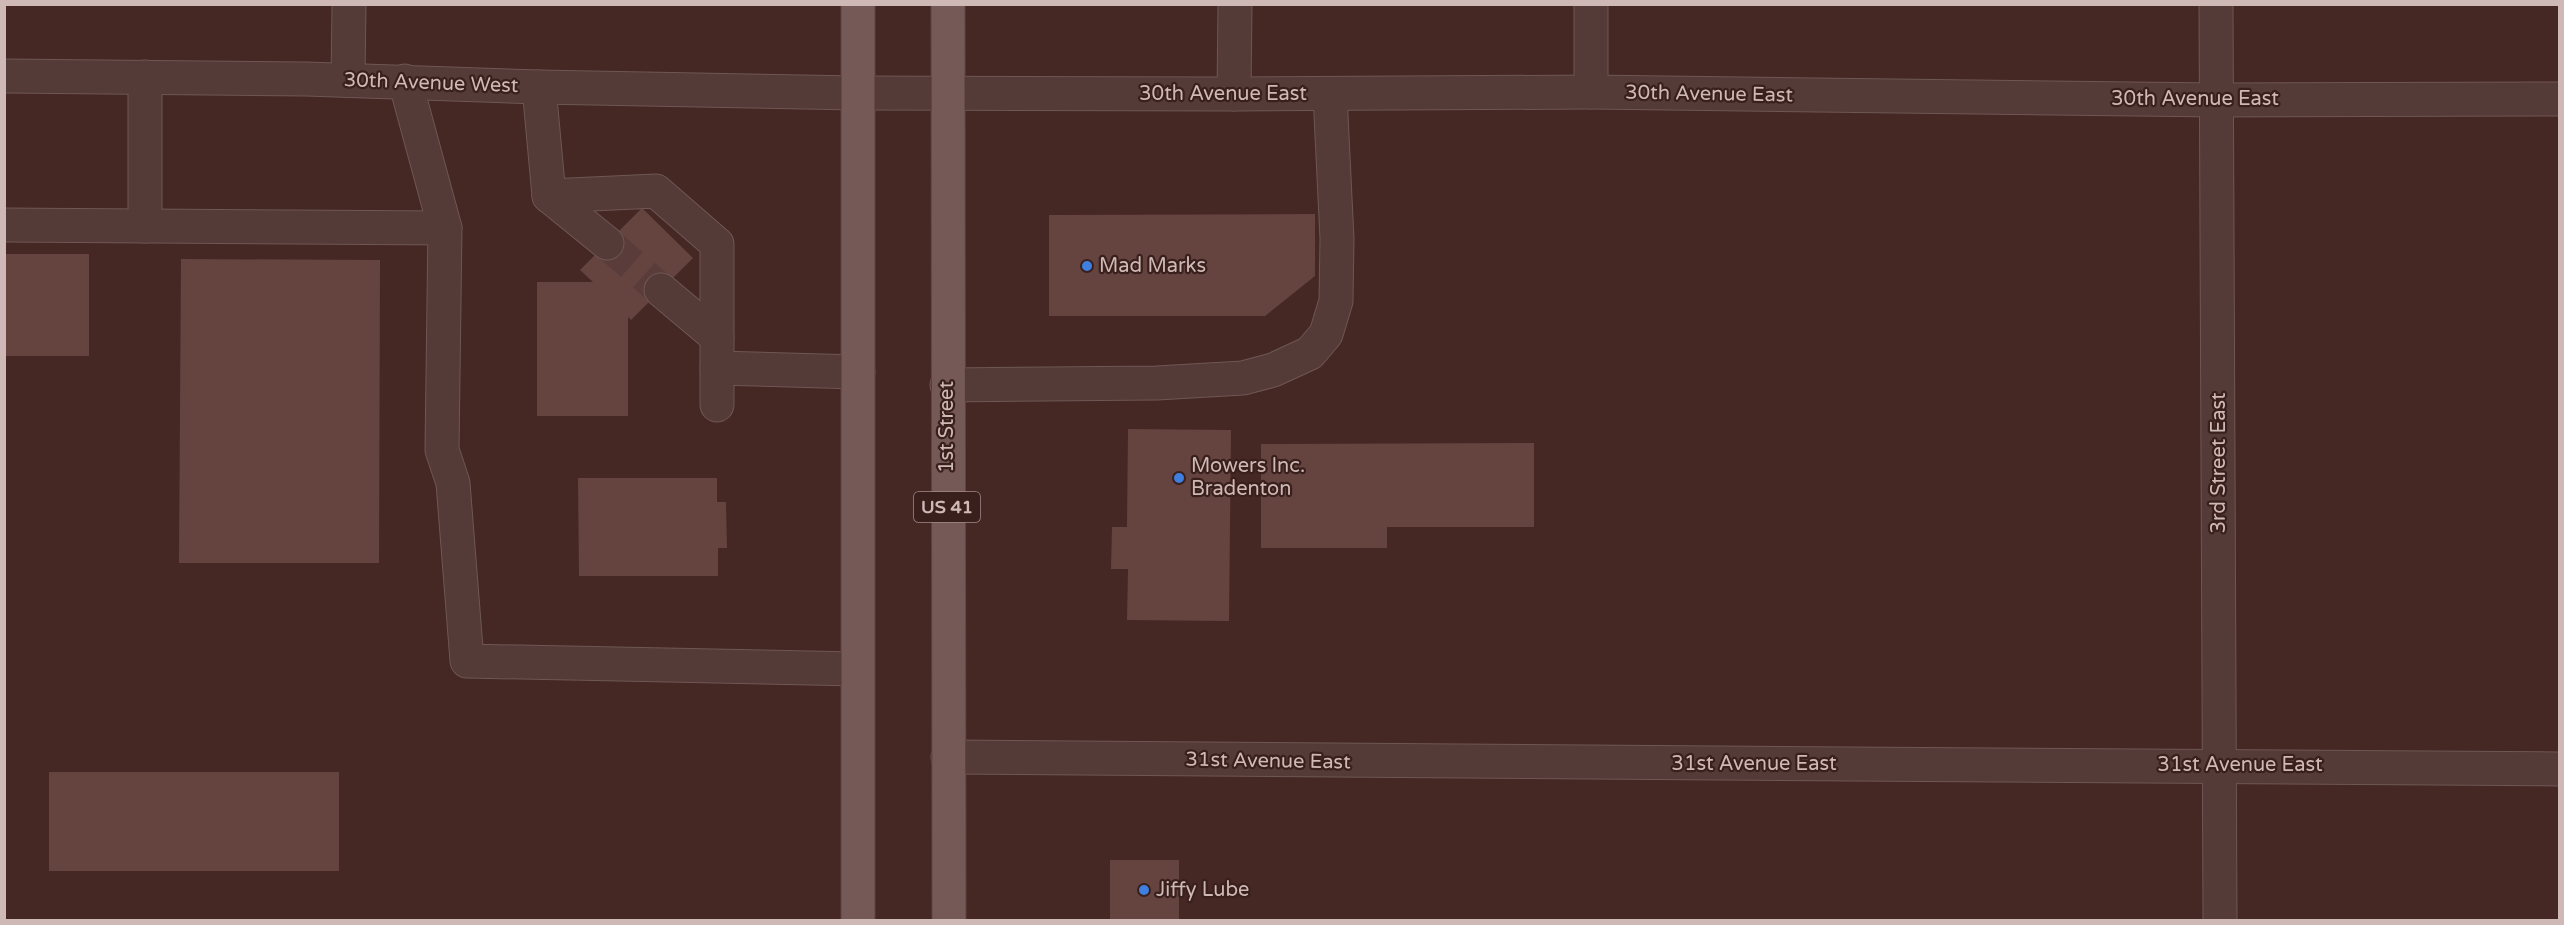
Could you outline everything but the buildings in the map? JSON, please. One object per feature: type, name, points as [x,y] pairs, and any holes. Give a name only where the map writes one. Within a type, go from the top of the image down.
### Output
[{"type":"main road","points":[[858,4],[858,921]]},
{"type":"main road","name":"1st Street","points":[[948,4],[946,385],[949,921]]},
{"type":"street","points":[[348,80],[349,4]]},
{"type":"street","points":[[1234,94],[1235,4]]},
{"type":"street","points":[[1591,4],[1591,92]]},
{"type":"street","name":"3rd Street East","points":[[2216,4],[2220,921]]},
{"type":"street","name":"30th Avenue West","points":[[4,76],[405,81],[539,87],[858,93]]},
{"type":"street","points":[[145,77],[145,226]]},
{"type":"street","points":[[405,81],[445,228],[442,450],[453,483],[467,662],[857,669]]},
{"type":"street","points":[[539,87],[549,196],[607,243]]},
{"type":"street","name":"30th Avenue East","points":[[858,93],[1591,92],[2216,100],[2559,99]]},
{"type":"street","points":[[946,385],[1157,383],[1243,378],[1273,370],[1310,353],[1326,334],[1336,301],[1337,238],[1330,94]]},
{"type":"street","points":[[549,196],[656,191],[717,244],[717,405]]},
{"type":"street","points":[[4,225],[445,228]]},
{"type":"street","points":[[661,290],[717,353],[858,372]]},
{"type":"street","name":"31st Avenue East","points":[[948,757],[1449,763],[2221,764],[2559,769]]},
{"type":"tunnel","points":[[607,243],[661,290]]},
{"type":"place","name":"Mad Marks","points":[[1087,266]]},
{"type":"place","name":"Mowers Inc. Bradenton","points":[[1179,478]]},
{"type":"place","name":"Jiffy Lube","points":[[1144,890]]}]
